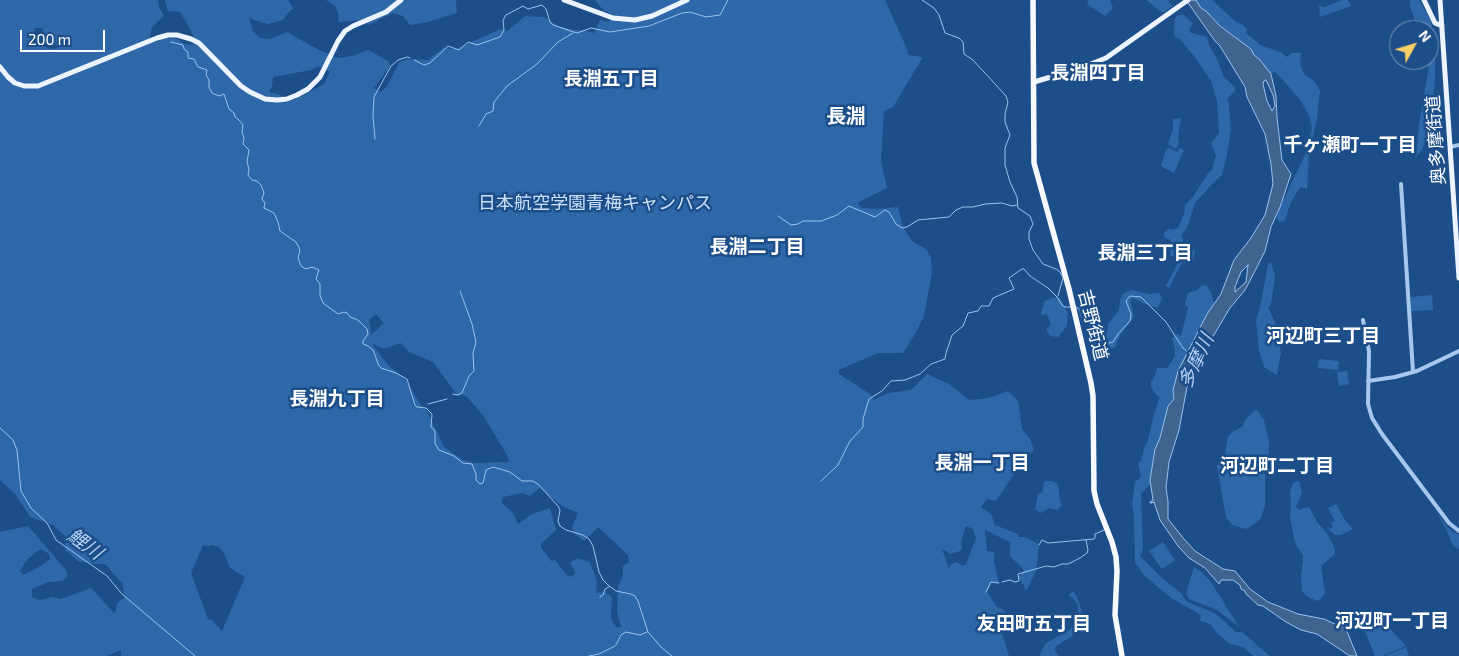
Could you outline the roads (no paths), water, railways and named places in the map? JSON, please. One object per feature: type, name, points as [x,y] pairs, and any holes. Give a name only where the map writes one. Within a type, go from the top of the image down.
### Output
[{"type":"highway","name":"吉野街道","points":[[1033,0],[1034,163],[1073,307],[1091,383],[1094,491],[1116,561],[1115,607],[1122,656]]},
{"type":"main road","points":[[0,67],[14,82],[24,86],[38,86],[162,36],[177,35],[187,37],[199,43],[241,86],[250,92],[265,99],[282,100],[308,89],[323,71],[338,40],[345,31],[386,12],[401,0]]},
{"type":"main road","points":[[564,0],[613,18],[636,20],[652,16],[687,0]]},
{"type":"main road","points":[[1034,82],[1088,66],[1106,58],[1188,0]]},
{"type":"main road","points":[[1424,0],[1436,22],[1442,26]]},
{"type":"main road","name":"奥多摩街道","points":[[1440,0],[1459,278]]},
{"type":"street","points":[[1450,148],[1459,145]]},
{"type":"street","points":[[1401,184],[1414,372]]},
{"type":"street","points":[[1363,320],[1368,351],[1369,408],[1376,426],[1449,523],[1459,531]]},
{"type":"street","points":[[1368,381],[1414,372],[1459,351]]},
{"type":"water","name":"多摩川","points":[[1186,0],[1196,0],[1201,8],[1220,26],[1251,49],[1271,74],[1276,96],[1282,160],[1291,174],[1271,227],[1265,251],[1245,290],[1230,308],[1203,353],[1187,387],[1179,430],[1169,462],[1166,488],[1168,519],[1195,551],[1223,569],[1235,571],[1250,589],[1268,602],[1298,614],[1324,619],[1346,629],[1357,656],[1350,656],[1317,634],[1301,630],[1263,606],[1258,605],[1233,580],[1221,580],[1219,584],[1205,568],[1189,558],[1178,546],[1160,520],[1154,502],[1150,503],[1153,500],[1150,480],[1155,449],[1160,438],[1168,406],[1174,399],[1173,390],[1178,371],[1207,314],[1221,294],[1234,260],[1251,238],[1265,215],[1273,184],[1265,134],[1247,97],[1245,87]],"holes":[[[1266,80],[1273,95],[1275,106],[1272,111],[1267,101],[1263,84]],[[1248,265],[1246,282],[1235,292],[1241,272]]]},
{"type":"waterway","points":[[414,60],[424,65],[430,63],[448,46],[459,50],[468,42],[477,45],[500,37],[504,30],[503,20],[506,15],[523,6],[528,9],[542,5],[546,9],[550,22],[553,25],[577,33],[591,28],[610,32],[649,26],[682,13],[690,12],[706,17],[720,15],[728,0]]},
{"type":"waterway","points":[[922,0],[934,8],[939,15],[945,33],[959,38],[963,42],[964,54],[973,60],[1006,96],[1008,102],[1005,122],[1010,135],[1005,148],[1005,165],[1017,197],[1018,208],[1030,216],[1033,224],[1029,232],[1029,239],[1033,250],[1043,264],[1056,269],[1063,278],[1058,296]]},
{"type":"waterway","points":[[479,126],[486,114],[493,111],[494,102],[507,86],[537,64],[558,42],[573,33]]},
{"type":"waterway","points":[[171,42],[183,45],[184,49],[188,52],[188,58],[194,59],[198,67],[207,70],[206,75],[212,93],[219,96],[224,94],[229,109],[243,125],[243,144],[249,150],[247,162],[248,175],[252,180],[257,181],[261,185],[264,193],[262,199],[265,203],[264,208],[274,213],[280,231],[296,242],[300,250],[298,258],[301,266],[306,269],[312,267],[319,270],[316,279],[320,284],[320,295],[323,303],[338,314],[344,312],[358,320],[367,329],[368,334],[363,344],[373,350],[379,366],[407,379],[415,405],[426,408],[432,414],[431,427],[435,431],[435,444],[439,450],[454,456],[463,463],[472,464],[476,480],[480,484],[483,483],[486,470],[493,467],[510,472],[522,481],[533,481],[538,484],[558,506],[560,510],[558,521],[560,526],[589,539],[593,546],[599,572],[603,580],[616,591],[635,596],[648,632],[672,656]]},
{"type":"waterway","points":[[375,139],[374,97],[391,66],[398,60],[410,58]]},
{"type":"waterway","points":[[778,216],[791,225],[803,221],[821,221],[837,215],[849,206],[875,217],[885,210],[889,212],[896,224],[902,228],[918,220],[949,217],[956,210],[963,207],[1002,203],[1012,206],[1017,205]]},
{"type":"waterway","points":[[821,481],[838,465],[850,441],[863,427],[863,419],[869,399],[882,391],[891,381],[905,380],[920,374],[931,364],[945,359],[952,335],[963,326],[968,313],[978,311],[981,306],[989,306],[993,298],[1014,289],[1009,278],[1024,269],[1030,276],[1048,288],[1062,305],[1072,307]]},
{"type":"waterway","points":[[453,394],[458,395],[462,393],[469,376],[474,371],[473,353],[476,342],[472,324],[460,291]]},
{"type":"waterway","name":"多摩川","points":[[1076,307],[1095,322],[1092,331],[1093,336],[1100,342],[1109,343],[1113,342],[1130,321],[1131,314],[1126,301],[1130,296],[1141,297],[1166,322],[1183,348],[1188,352]]},
{"type":"waterway","points":[[428,404],[447,399]]},
{"type":"waterway","name":"鯉川","points":[[0,428],[13,440],[17,450],[21,491],[31,508],[47,523],[56,540],[107,576],[122,594],[195,656]]},
{"type":"waterway","points":[[1039,545],[1042,540],[1048,543],[1094,539],[1095,534],[1104,530]]},
{"type":"waterway","points":[[1002,582],[1010,580],[1019,581],[1018,574],[1046,566],[1054,567],[1068,564],[1087,553],[1086,540]]},
{"type":"waterway","points":[[986,592],[991,582],[999,583]]},
{"type":"waterway","points":[[600,597],[605,589],[609,587]]},
{"type":"waterway","points":[[616,645],[621,635],[626,632],[640,635],[647,632]]},
{"type":"waterway","points":[[589,656],[599,654],[615,646]]},
{"type":"district","name":"長淵四丁目","points":[[1098,73]]},
{"type":"district","name":"長淵五丁目","points":[[611,79]]},
{"type":"district","name":"長淵","points":[[846,116]]},
{"type":"district","name":"千ヶ瀬町一丁目","points":[[1350,145]]},
{"type":"district","name":"長淵二丁目","points":[[757,247]]},
{"type":"district","name":"長淵三丁目","points":[[1145,253]]},
{"type":"district","name":"河辺町三丁目","points":[[1323,336]]},
{"type":"district","name":"長淵九丁目","points":[[337,399]]},
{"type":"district","name":"長淵一丁目","points":[[982,463]]},
{"type":"district","name":"河辺町二丁目","points":[[1277,466]]},
{"type":"district","name":"河辺町一丁目","points":[[1392,621]]},
{"type":"district","name":"友田町五丁目","points":[[1034,624]]},
{"type":"park label","name":"日本航空学園青梅キャンパス","points":[[595,203]]}]
